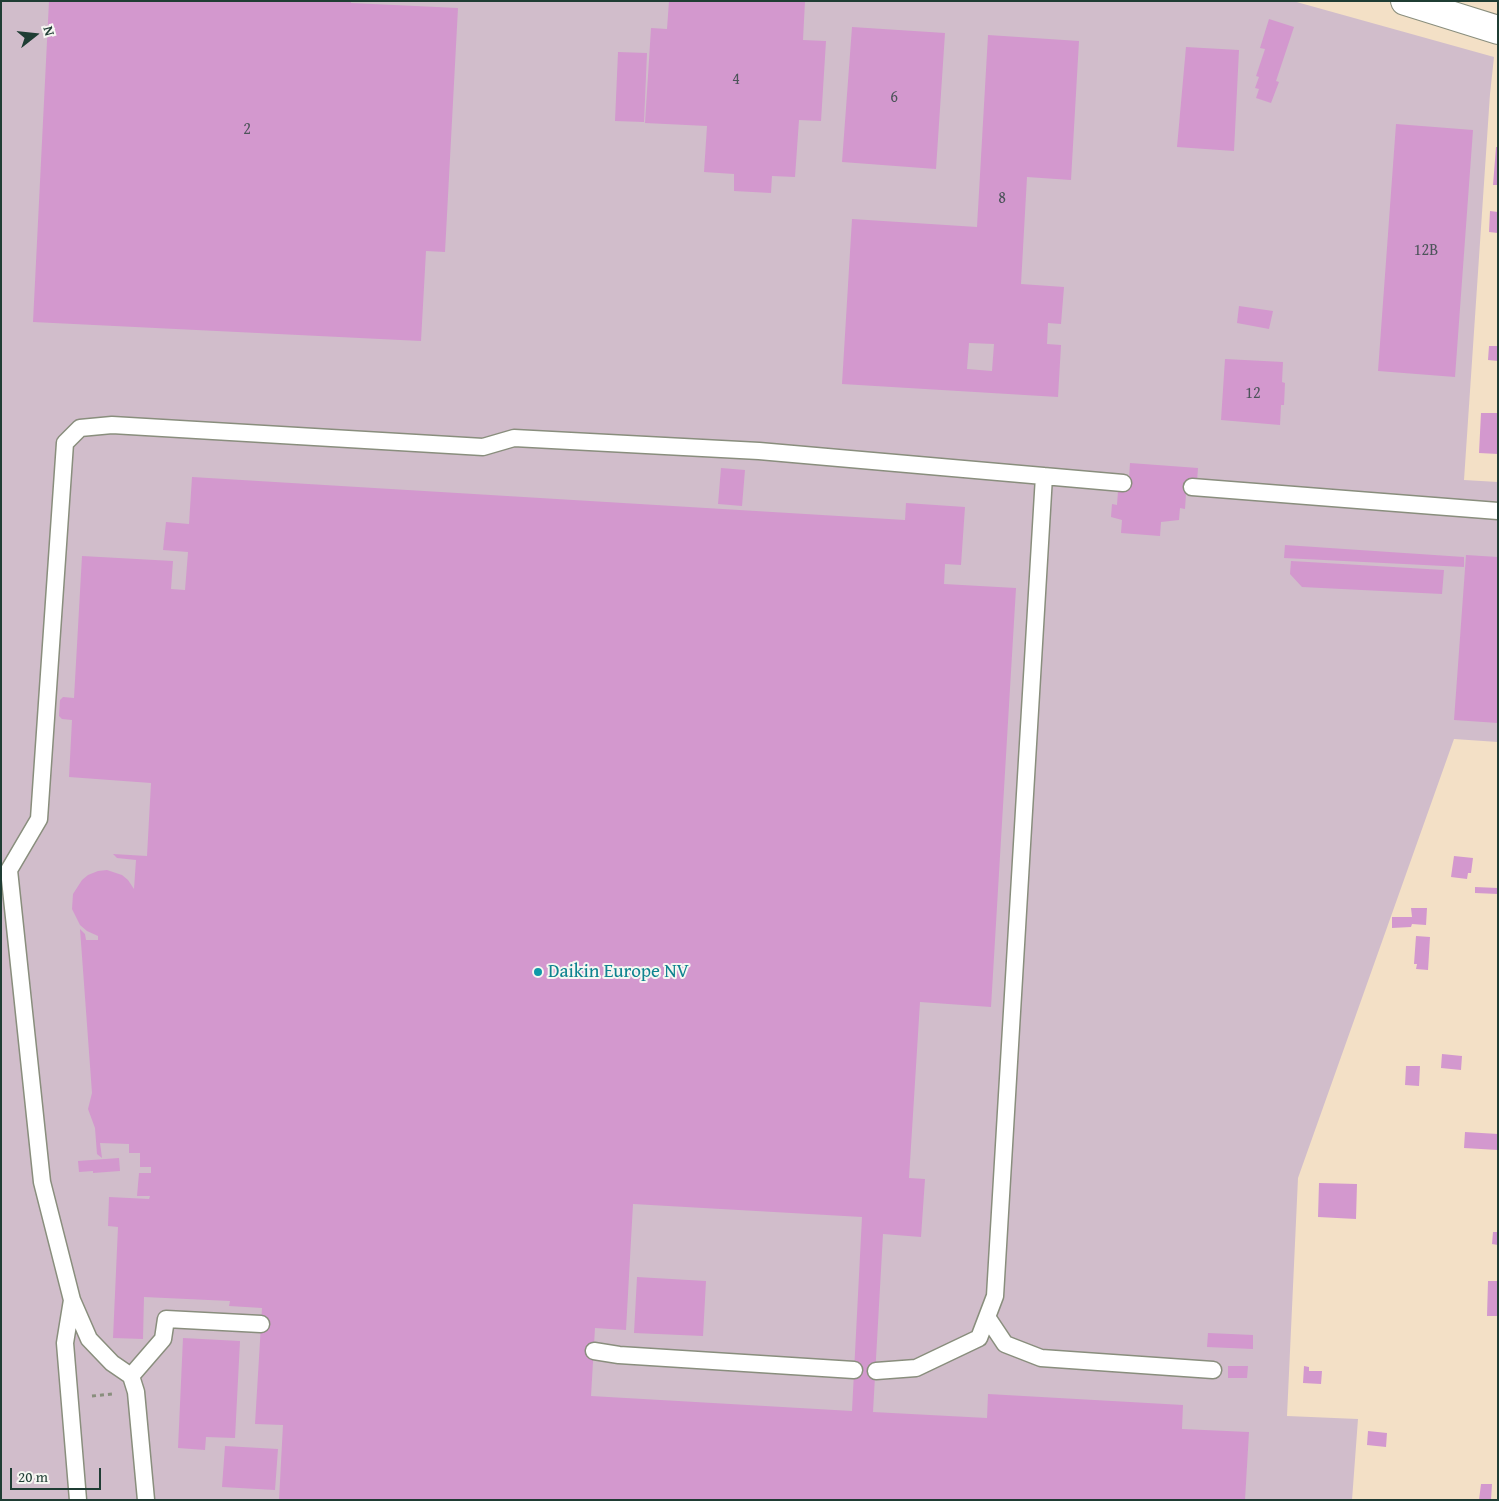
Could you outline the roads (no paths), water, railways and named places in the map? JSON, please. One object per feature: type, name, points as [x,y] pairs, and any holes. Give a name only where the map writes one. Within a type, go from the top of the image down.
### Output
[{"type":"street","points":[[1405,1],[1498,30]]},
{"type":"lane","points":[[146,1500],[136,1392],[130,1376],[112,1363],[89,1339],[72,1300],[42,1182],[9,870],[39,819],[65,443],[80,428],[112,425],[483,447],[514,438],[759,451],[1123,483]]},
{"type":"lane","points":[[876,1371],[916,1368],[979,1338],[995,1296],[1044,476]]},
{"type":"lane","points":[[1192,487],[1498,511]]},
{"type":"lane","points":[[72,1300],[65,1343],[78,1500]]},
{"type":"lane","points":[[987,1317],[1005,1344],[1041,1358],[1213,1370]]},
{"type":"lane","points":[[130,1376],[163,1339],[166,1319],[261,1324]]},
{"type":"lane","points":[[594,1351],[619,1355],[854,1370]]},
{"type":"place","name":"Daikin Europe NV","points":[[538,972]]}]
